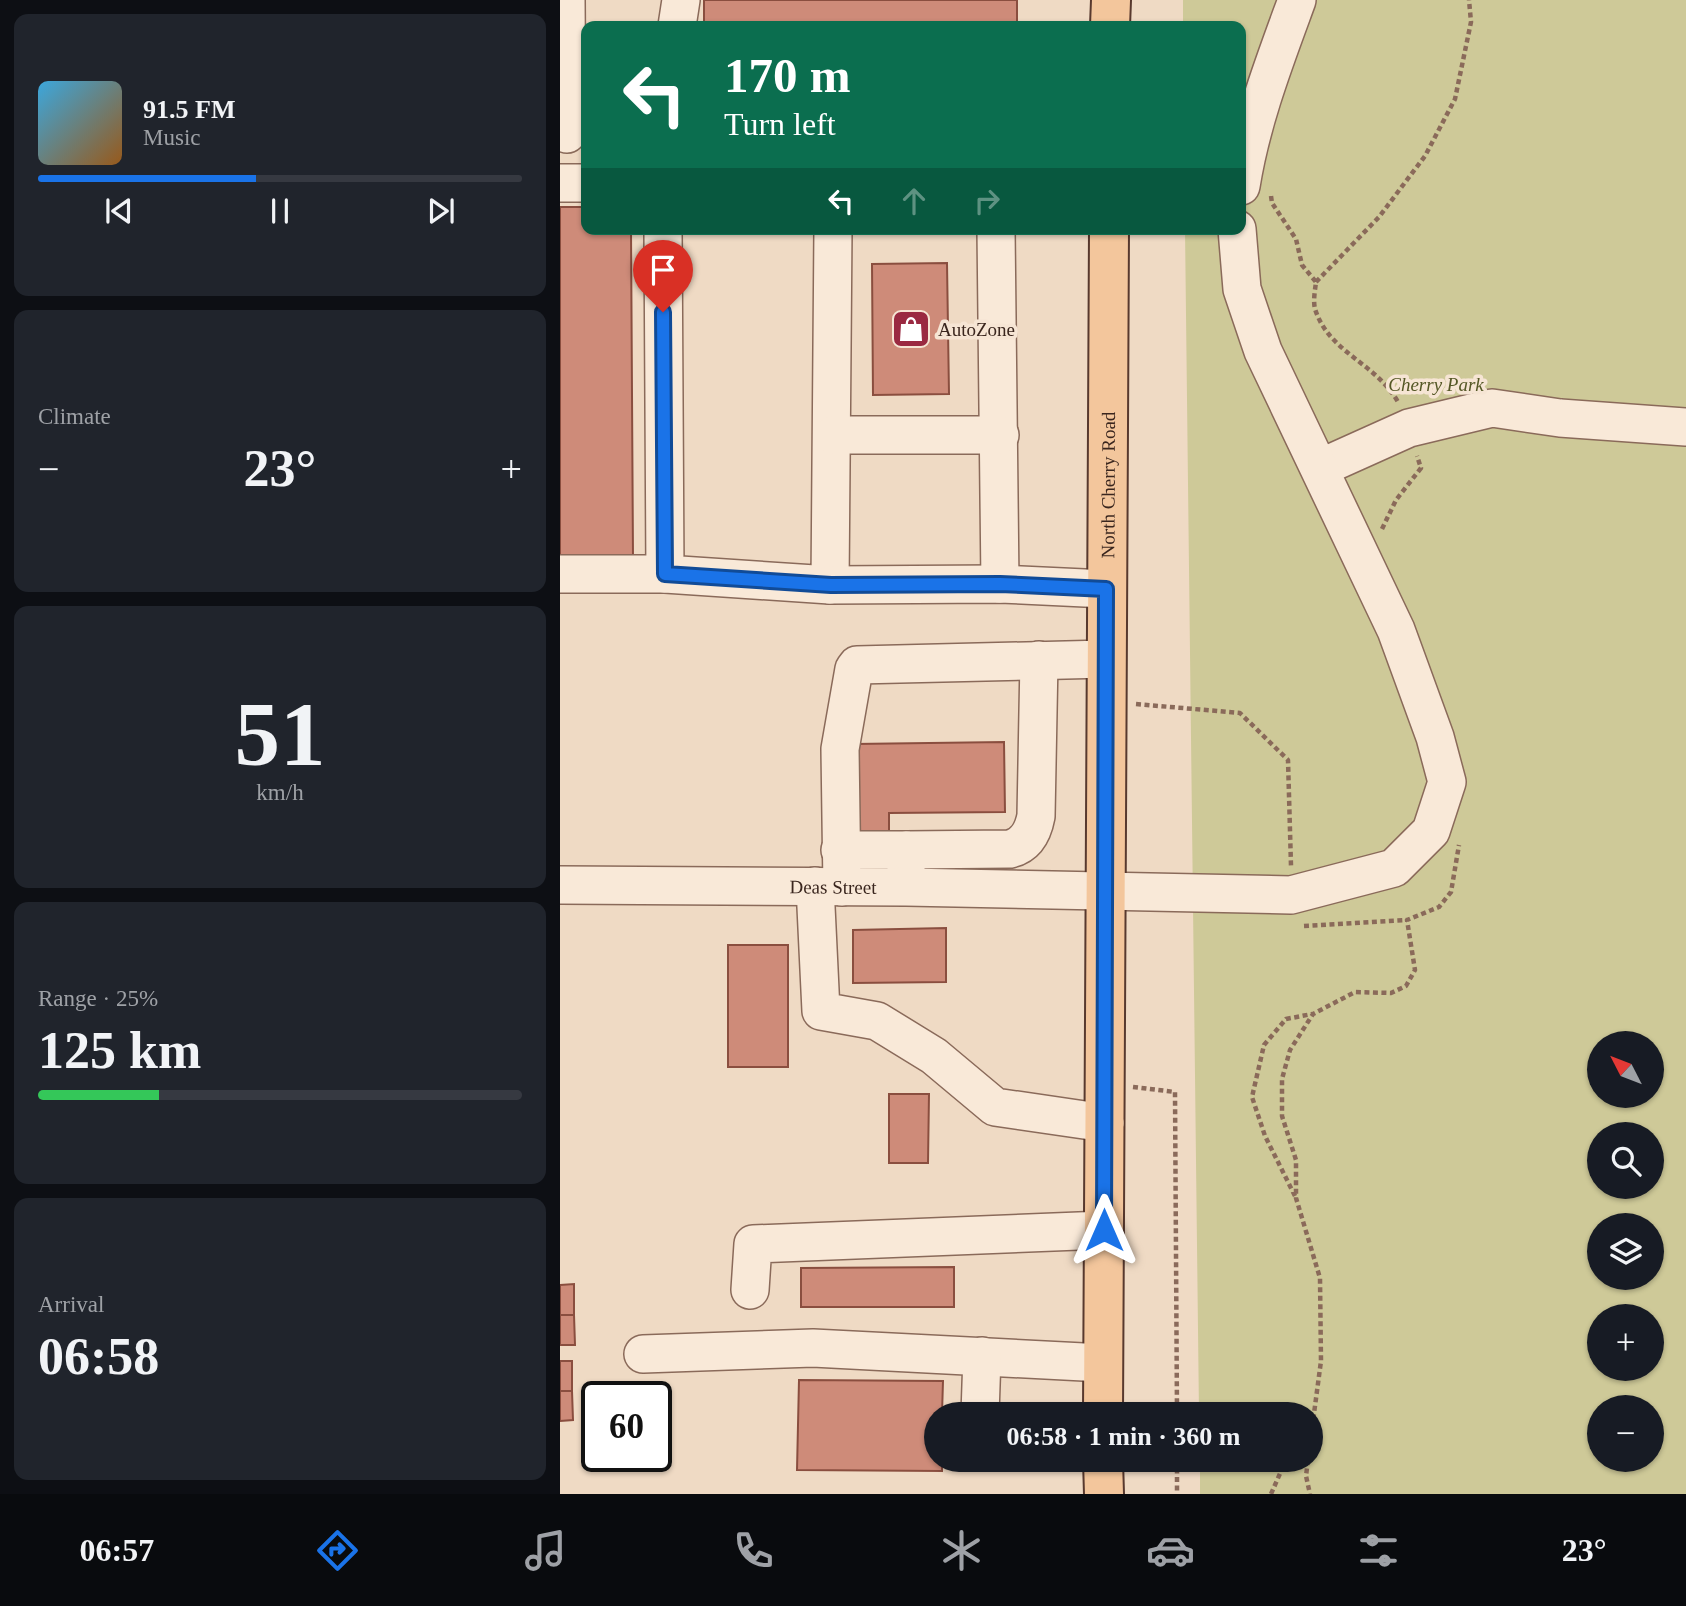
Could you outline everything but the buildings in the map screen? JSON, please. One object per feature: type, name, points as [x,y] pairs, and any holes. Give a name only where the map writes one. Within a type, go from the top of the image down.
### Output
[{"type":"main road","points":[[1110,21],[1111,0]]},
{"type":"main road","name":"North Cherry Road","points":[[1103,1402],[1109,235]]},
{"type":"main road","points":[[1103,1472],[1104,1494]]},
{"type":"street","points":[[566,0],[571,134]]},
{"type":"street","points":[[678,21],[681,0]]},
{"type":"street","points":[[1246,154],[1297,0]]},
{"type":"street","points":[[1246,160],[1255,188]]},
{"type":"street","points":[[560,183],[581,183]]},
{"type":"street","points":[[663,235],[665,574]]},
{"type":"street","points":[[831,585],[833,235]]},
{"type":"street","points":[[996,235],[1000,584]]},
{"type":"street","name":"Deas Street","points":[[560,885],[906,887],[1291,895],[1394,868],[1431,831],[1447,782],[1435,737],[1396,630],[1263,351],[1242,289],[1238,235]]},
{"type":"street","points":[[1320,468],[1409,428],[1492,408],[1560,418],[1686,427]]},
{"type":"street","points":[[833,435],[1000,435]]},
{"type":"street","points":[[560,574],[665,574],[831,585],[1000,584],[1106,589]]},
{"type":"street","points":[[1105,1123],[995,1107],[934,1056],[877,1021],[821,1011],[829,887],[841,850],[840,749],[857,664],[1106,659]]},
{"type":"street","points":[[841,850],[1017,848],[1030,835],[1036,816],[1038,660]]},
{"type":"street","points":[[906,850],[906,887]]},
{"type":"street","points":[[750,1290],[753,1244],[1104,1230]]},
{"type":"street","points":[[643,1353],[813,1348],[1103,1363]]},
{"type":"street","points":[[980,1402],[982,1356]]},
{"type":"path","points":[[1385,539],[1382,529],[1396,500],[1421,468],[1409,428],[1385,381],[1329,338],[1314,307],[1316,282],[1379,217],[1425,156],[1455,99],[1472,22],[1469,0]]},
{"type":"path","points":[[1255,188],[1272,204],[1296,239],[1302,265],[1316,282]]},
{"type":"path","points":[[1106,701],[1240,713],[1288,760],[1292,926],[1408,920],[1439,908],[1451,892],[1460,840]]},
{"type":"path","points":[[1315,1402],[1321,1361],[1321,1278],[1296,1198],[1265,1136],[1252,1097],[1265,1045],[1286,1019],[1313,1014],[1355,992],[1391,993],[1406,986],[1415,970],[1408,920]]},
{"type":"path","points":[[1296,1198],[1296,1160],[1282,1116],[1282,1079],[1290,1050],[1313,1014]]},
{"type":"path","points":[[1105,1084],[1175,1092],[1177,1402]]},
{"type":"path","points":[[1177,1472],[1177,1494]]},
{"type":"path","points":[[1271,1494],[1281,1472]]},
{"type":"path","points":[[1306,1472],[1310,1494]]},
{"type":"green space","name":"Cherry Park","points":[[1183,0],[1686,0],[1686,1494],[1200,1494],[1200,1472],[1323,1472],[1323,1402],[1199,1402],[1185,235],[1246,235],[1246,21],[1183,21]]},
{"type":"place","name":"AutoZone","points":[[911,329]]},
{"type":"route","points":[[663,312],[665,574],[831,585],[1000,584],[1106,589],[1104,1230]]}]
